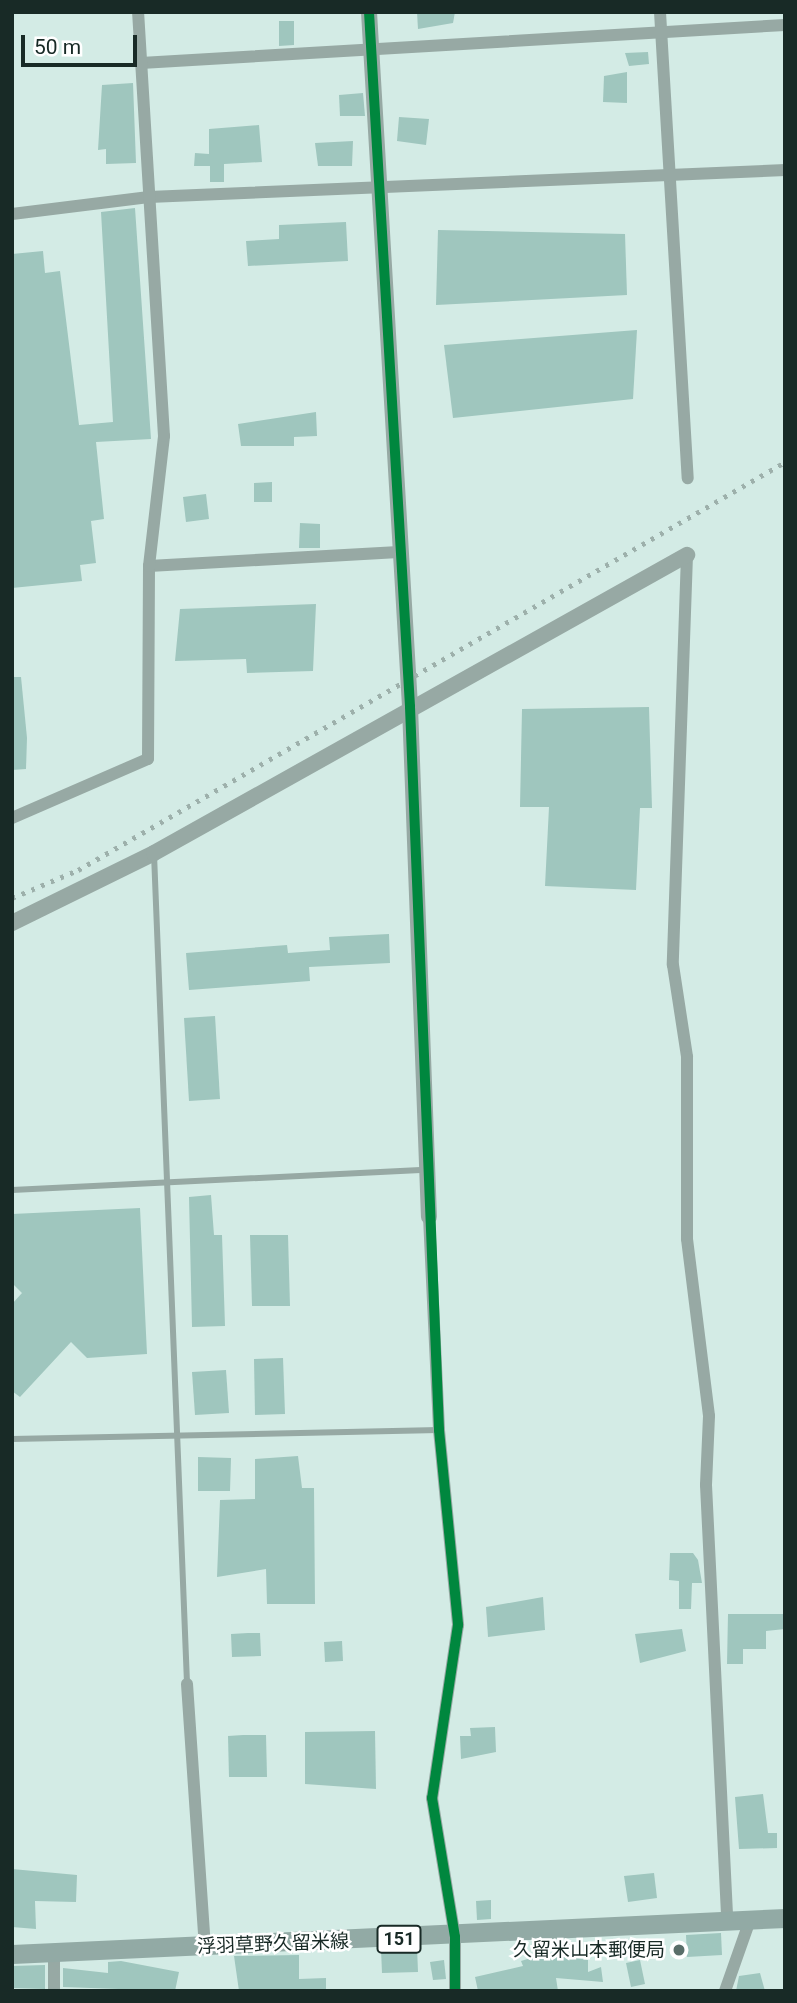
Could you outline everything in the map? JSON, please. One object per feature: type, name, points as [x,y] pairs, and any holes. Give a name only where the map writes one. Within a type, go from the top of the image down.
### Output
[{"type":"main road","name":"浮羽草野久留米線","points":[[12,1954],[455,1937],[727,1917],[750,1920],[785,1918]]},
{"type":"street","points":[[12,818],[148,759],[149,566],[164,436],[138,12]]},
{"type":"street","points":[[369,12],[377,184],[410,707],[439,1430],[458,1625],[432,1798],[455,1937],[455,1991]]},
{"type":"street","points":[[660,12],[688,478]]},
{"type":"street","points":[[141,63],[785,25]]},
{"type":"street","points":[[12,214],[149,197],[377,184],[785,170]]},
{"type":"street","points":[[149,566],[399,552]]},
{"type":"street","points":[[12,923],[154,852],[687,555]]},
{"type":"street","points":[[687,555],[673,965],[687,1057],[687,1239],[709,1416],[706,1485],[727,1917]]},
{"type":"street","points":[[187,1684],[205,1946]]},
{"type":"street","points":[[725,1991],[750,1920]]},
{"type":"street","points":[[54,1952],[54,1991]]},
{"type":"lane","points":[[154,852],[187,1684]]},
{"type":"lane","points":[[12,1190],[428,1170]]},
{"type":"lane","points":[[12,1439],[178,1432],[439,1430]]},
{"type":"building","points":[[417,12],[455,12],[453,23],[418,29]]},
{"type":"building","points":[[279,21],[294,21],[294,45],[279,46]]},
{"type":"building","points":[[648,52],[649,64],[629,66],[625,53]]},
{"type":"building","points":[[627,72],[627,103],[603,102],[604,76]]},
{"type":"building","points":[[133,83],[136,163],[106,164],[106,149],[98,150],[102,85]]},
{"type":"building","points":[[363,93],[365,116],[340,116],[339,95]]},
{"type":"building","points":[[399,117],[429,119],[426,145],[397,141]]},
{"type":"building","points":[[259,125],[262,162],[224,164],[224,182],[210,182],[210,166],[194,166],[195,153],[209,154],[209,129]]},
{"type":"building","points":[[353,141],[352,166],[318,166],[315,143]]},
{"type":"building","points":[[135,208],[151,439],[96,442],[104,519],[91,521],[96,563],[80,565],[82,581],[12,588],[12,254],[43,251],[45,273],[60,271],[79,425],[113,422],[101,212]]},
{"type":"building","points":[[346,222],[348,261],[248,266],[246,241],[279,239],[279,225]]},
{"type":"building","points":[[438,230],[625,234],[627,295],[436,305]]},
{"type":"building","points":[[637,330],[633,399],[453,418],[444,345]]},
{"type":"building","points":[[316,412],[317,436],[294,437],[294,446],[241,446],[238,424]]},
{"type":"building","points":[[272,482],[272,502],[254,502],[254,483]]},
{"type":"building","points":[[206,494],[209,519],[186,522],[183,497]]},
{"type":"building","points":[[300,523],[320,524],[320,548],[299,548]]},
{"type":"building","points":[[316,604],[313,671],[247,673],[246,659],[175,661],[180,609]]},
{"type":"building","points":[[12,677],[21,677],[27,738],[26,769],[12,770]]},
{"type":"building","points":[[649,707],[652,808],[640,808],[636,890],[545,886],[549,807],[520,807],[522,709]]},
{"type":"building","points":[[389,934],[390,963],[309,967],[310,981],[189,990],[186,953],[287,945],[288,953],[330,950],[329,937]]},
{"type":"building","points":[[215,1016],[220,1099],[189,1101],[184,1018]]},
{"type":"building","points":[[211,1195],[214,1235],[222,1235],[225,1326],[192,1327],[189,1197]]},
{"type":"building","points":[[140,1208],[147,1354],[87,1358],[71,1342],[20,1397],[12,1391],[12,1304],[22,1293],[12,1283],[12,1214]]},
{"type":"building","points":[[250,1235],[288,1235],[290,1306],[252,1306]]},
{"type":"building","points":[[283,1358],[285,1414],[255,1415],[254,1359]]},
{"type":"building","points":[[226,1370],[229,1413],[195,1415],[192,1372]]},
{"type":"building","points":[[298,1456],[302,1488],[314,1488],[315,1604],[267,1604],[266,1569],[217,1577],[220,1500],[255,1499],[255,1459]]},
{"type":"building","points":[[198,1457],[231,1458],[230,1491],[198,1491]]},
{"type":"building","points":[[670,1553],[693,1553],[698,1560],[702,1583],[692,1583],[691,1609],[679,1609],[679,1581],[669,1580]]},
{"type":"building","points":[[543,1597],[545,1630],[488,1637],[486,1607]]},
{"type":"building","points":[[728,1614],[784,1614],[785,1629],[766,1631],[766,1649],[743,1649],[743,1664],[727,1664]]},
{"type":"building","points":[[682,1629],[686,1651],[640,1663],[635,1634]]},
{"type":"building","points":[[260,1633],[261,1656],[232,1657],[231,1634]]},
{"type":"building","points":[[342,1641],[343,1661],[325,1662],[324,1642]]},
{"type":"building","points":[[495,1727],[496,1752],[461,1759],[460,1736],[471,1736],[470,1728]]},
{"type":"building","points":[[375,1731],[376,1789],[305,1784],[305,1732]]},
{"type":"building","points":[[266,1735],[267,1777],[229,1777],[228,1736]]},
{"type":"building","points":[[763,1794],[768,1833],[777,1833],[777,1848],[739,1849],[735,1797]]},
{"type":"building","points":[[12,1869],[77,1875],[76,1902],[35,1901],[36,1929],[12,1927]]},
{"type":"building","points":[[654,1873],[657,1898],[628,1902],[624,1876]]},
{"type":"building","points":[[491,1900],[491,1919],[477,1920],[476,1901]]},
{"type":"building","points":[[721,1933],[722,1955],[687,1957],[686,1935]]},
{"type":"building","points":[[417,1947],[418,1972],[382,1973],[381,1949]]},
{"type":"building","points":[[547,1953],[588,1960],[588,1972],[601,1967],[603,1982],[556,1978],[558,1991],[478,1991],[475,1977],[523,1966],[521,1961]]},
{"type":"building","points":[[299,1955],[299,1979],[326,1978],[326,1991],[239,1991],[234,1956]]},
{"type":"building","points":[[444,1960],[446,1979],[433,1980],[430,1962]]},
{"type":"building","points":[[640,1960],[645,1984],[631,1987],[626,1963]]},
{"type":"building","points":[[121,1961],[179,1972],[175,1991],[63,1987],[63,1968],[108,1973],[108,1962]]},
{"type":"building","points":[[45,1965],[45,1989],[12,1988],[12,1966]]},
{"type":"building","points":[[760,1973],[765,1991],[736,1991],[739,1976]]},
{"type":"railway","points":[[12,898],[78,870],[785,462]]},
{"type":"cycle path","points":[[369,12],[410,707],[439,1430],[458,1625],[432,1798],[455,1937],[455,1991]]},
{"type":"place","name":"久留米山本郵便局","points":[[679,1950]]}]
